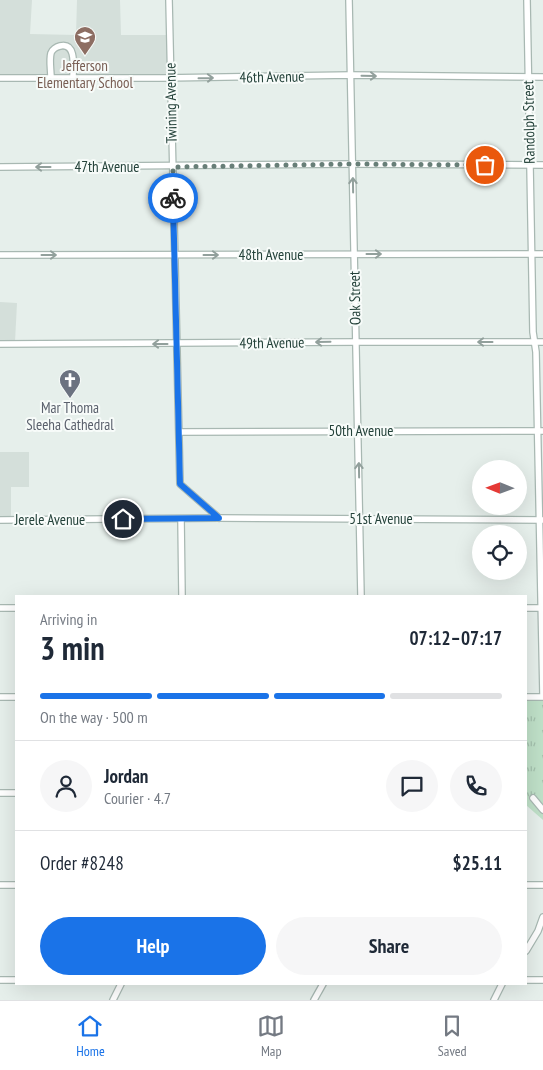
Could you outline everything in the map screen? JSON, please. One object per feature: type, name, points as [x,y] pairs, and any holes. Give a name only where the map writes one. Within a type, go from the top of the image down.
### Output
[{"type":"street","name":"Twining Avenue","points":[[169,0],[180,484],[219,518]]},
{"type":"street","name":"Oak Street","points":[[349,0],[361,595]]},
{"type":"street","name":"Randolph Street","points":[[527,0],[533,332],[536,352],[540,431],[543,696]]},
{"type":"street","points":[[51,78],[51,54],[54,49],[63,45],[74,56],[73,77]]},
{"type":"street","name":"46th Avenue","points":[[0,78],[351,75],[543,77]]},
{"type":"street","name":"47th Avenue","points":[[0,167],[353,164],[543,165]]},
{"type":"street","name":"48th Avenue","points":[[0,255],[543,254]]},
{"type":"street","name":"49th Avenue","points":[[0,344],[543,342]]},
{"type":"street","name":"50th Avenue","points":[[179,432],[358,430],[540,431]]},
{"type":"street","name":"51st Avenue","points":[[219,518],[541,520]]},
{"type":"street","name":"Jerele Avenue","points":[[0,520],[219,518]]},
{"type":"street","points":[[181,519],[182,595]]},
{"type":"street","points":[[0,608],[15,608]]},
{"type":"street","points":[[527,608],[542,608]]},
{"type":"street","points":[[527,697],[543,696]]},
{"type":"street","points":[[0,697],[15,697]]},
{"type":"street","points":[[0,793],[15,793]]},
{"type":"street","points":[[533,798],[543,810]]},
{"type":"street","points":[[0,885],[15,885]]},
{"type":"street","points":[[527,885],[543,885]]},
{"type":"street","points":[[527,949],[538,931],[543,917]]},
{"type":"street","points":[[0,980],[15,980]]},
{"type":"street","points":[[527,980],[543,980]]},
{"type":"street","points":[[113,1000],[120,985]]},
{"type":"street","points":[[314,1000],[322,985]]},
{"type":"street","points":[[494,1000],[502,985]]},
{"type":"shaded area","name":"Jefferson Elementary School","points":[[0,0],[32,0],[30,34],[76,35],[77,0],[120,0],[121,35],[169,35],[170,76],[0,77]]},
{"type":"shaded area","points":[[0,302],[17,303],[15,342],[0,342]]},
{"type":"shaded area","points":[[0,452],[29,452],[29,487],[11,487],[11,518],[0,518]]},
{"type":"green space","points":[[527,699],[543,699],[543,820],[527,806]]},
{"type":"way so far","points":[[173,198],[173,167],[353,164],[485,165]]},
{"type":"place","name":"Jefferson Elementary School","points":[[85,56]]},
{"type":"place","name":"Mar Thoma Sleeha Cathedral","points":[[70,399]]},
{"type":"route","points":[[123,519],[219,518],[180,484],[173,198]]}]
